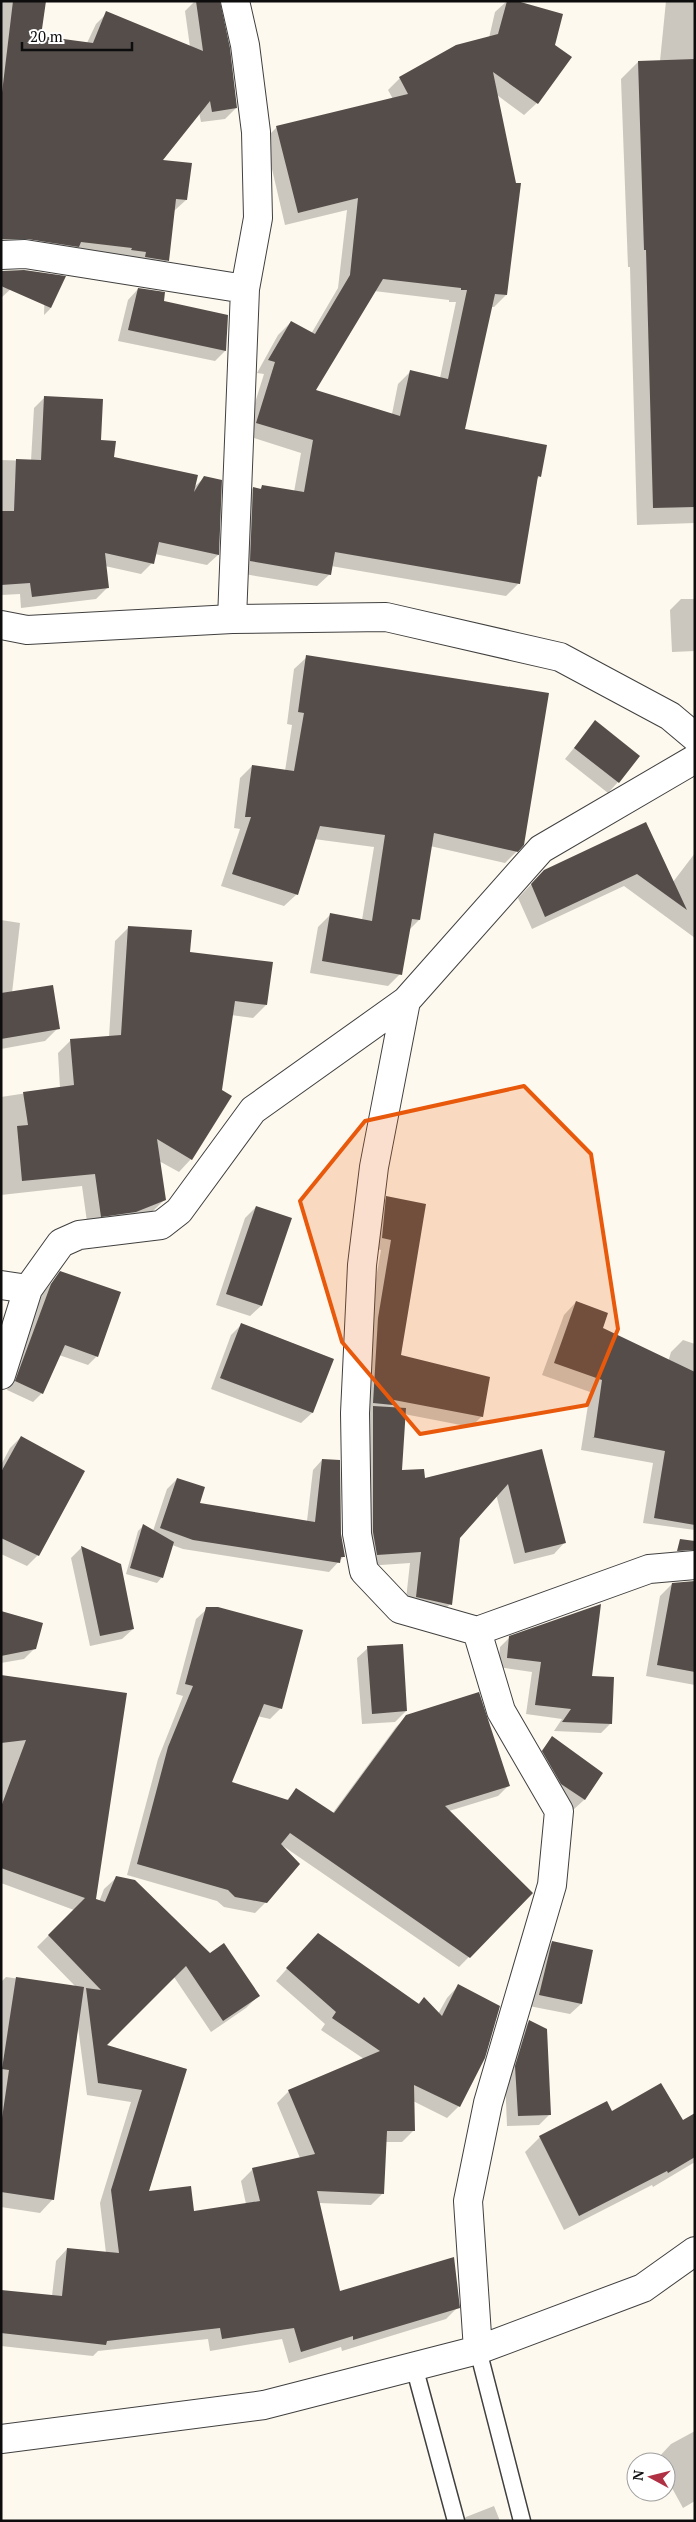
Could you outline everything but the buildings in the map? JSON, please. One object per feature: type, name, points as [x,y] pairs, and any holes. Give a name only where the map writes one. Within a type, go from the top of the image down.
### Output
[{"type":"street","points":[[232,619],[245,289],[258,218],[256,132],[245,45],[235,1]]},
{"type":"street","points":[[1,256],[25,254],[245,289]]},
{"type":"street","points":[[1,625],[27,630],[232,619],[386,617],[560,657],[670,716],[695,737]]},
{"type":"street","points":[[1,1375],[28,1289],[61,1242],[79,1235],[161,1225],[179,1211],[253,1110],[406,1001],[541,849],[695,759]]},
{"type":"street","points":[[406,1001],[374,1167],[362,1265],[355,1413],[357,1534],[364,1571],[400,1609],[477,1631],[649,1568],[695,1565]]},
{"type":"street","points":[[1,1285],[28,1289]]},
{"type":"street","points":[[477,1631],[502,1711],[559,1811],[552,1885],[488,2103],[468,2202],[478,2350]]},
{"type":"street","points":[[1,2440],[264,2405],[478,2350],[643,2288],[695,2250]]},
{"type":"lane","points":[[478,2350],[522,2521]]},
{"type":"lane","points":[[414,2366],[456,2521]]},
{"type":"highlighted area","points":[[524,1086],[591,1154],[618,1329],[587,1405],[420,1434],[342,1342],[300,1201],[365,1121]]}]
